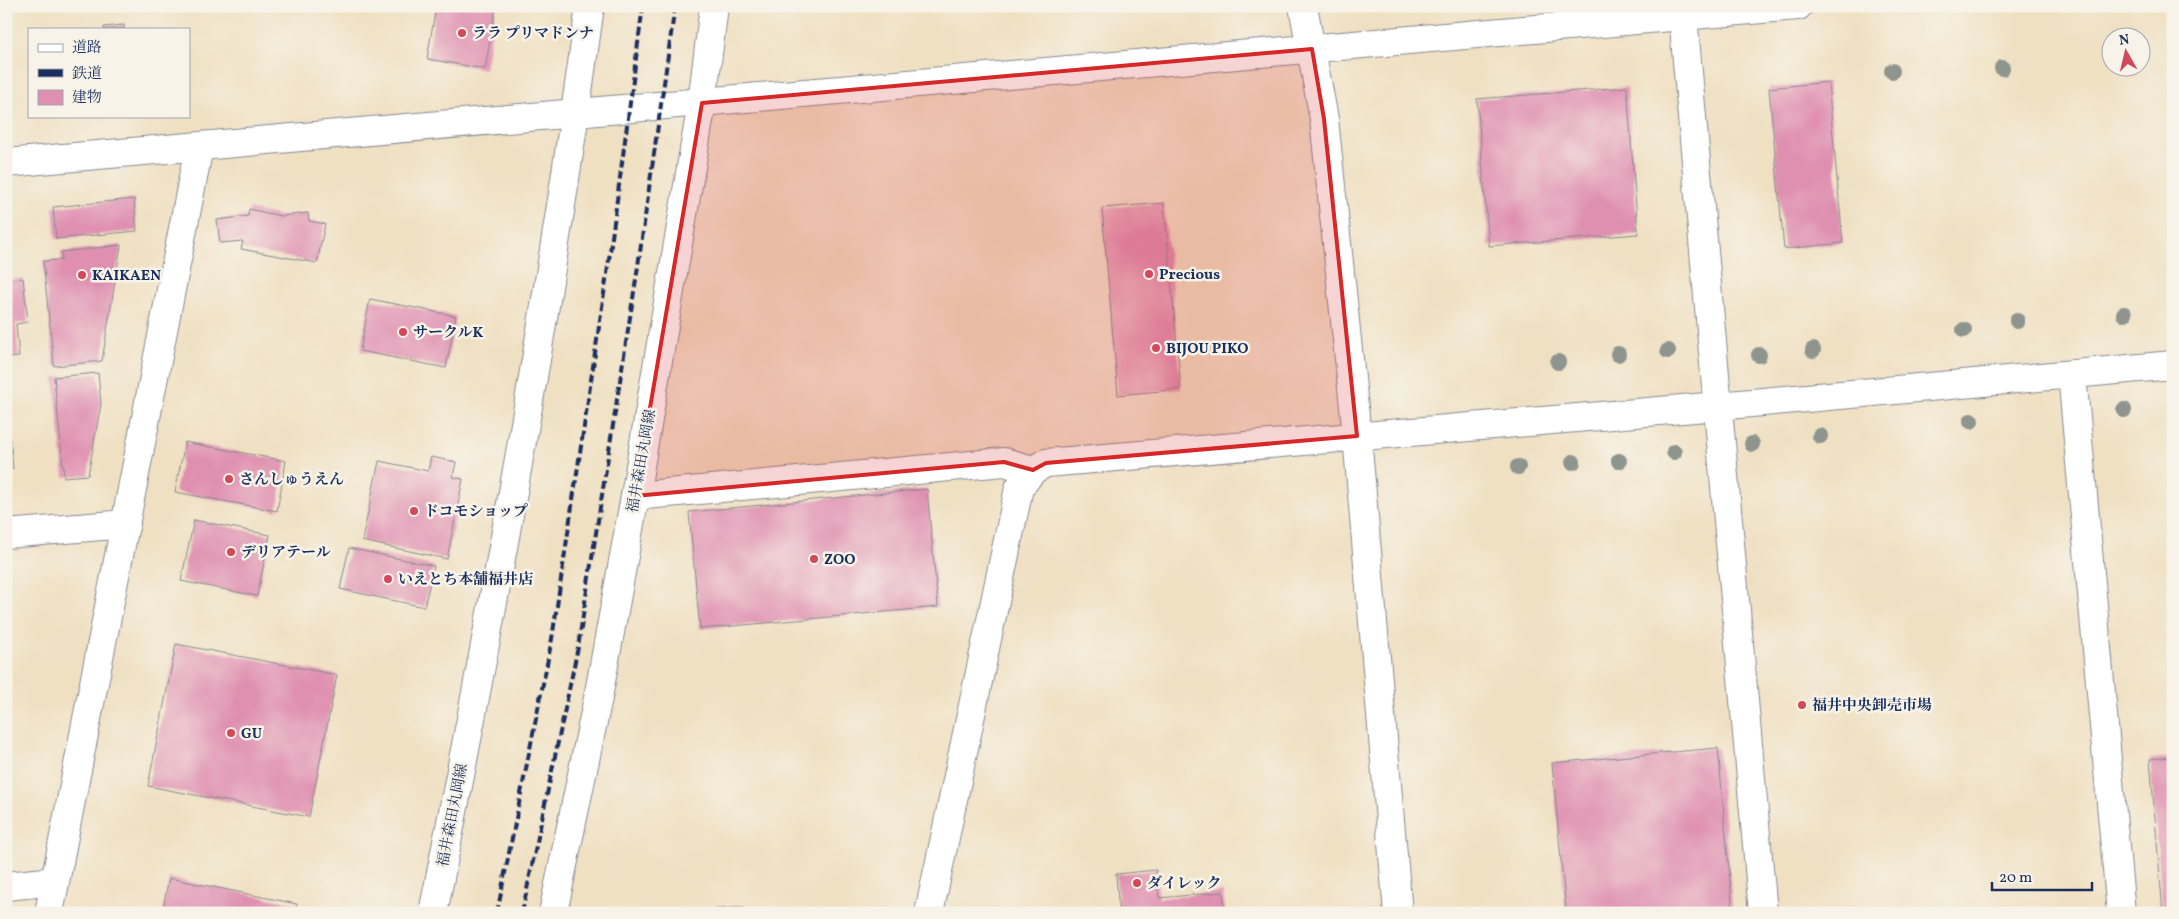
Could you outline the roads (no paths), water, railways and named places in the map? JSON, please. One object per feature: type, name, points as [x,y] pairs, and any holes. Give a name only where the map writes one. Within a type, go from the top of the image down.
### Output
[{"type":"street","name":"福井森田丸岡線","points":[[433,913],[491,620],[576,113],[590,6]]},
{"type":"street","name":"福井森田丸岡線","points":[[553,913],[598,698],[635,496],[702,103],[714,6]]},
{"type":"street","points":[[1303,6],[1324,119],[1357,436],[1398,913]]},
{"type":"street","points":[[6,163],[1798,6]]},
{"type":"street","points":[[1683,16],[1763,913]]},
{"type":"street","points":[[49,913],[199,147]]},
{"type":"street","points":[[929,913],[1019,488],[1033,470],[1046,463],[2173,365]]},
{"type":"street","points":[[2072,374],[2121,913]]},
{"type":"street","points":[[635,496],[1004,462],[1033,470]]},
{"type":"street","points":[[6,534],[126,524]]},
{"type":"street","points":[[6,886],[55,882]]},
{"type":"railway","points":[[497,913],[552,639],[608,267],[643,6]]},
{"type":"railway","points":[[522,913],[578,647],[637,273],[675,6]]},
{"type":"place","name":"ララ プリマドンナ","points":[[462,33]]},
{"type":"place","name":"Precious","points":[[1149,274]]},
{"type":"place","name":"KAIKAEN","points":[[82,275]]},
{"type":"place","name":"サークルK","points":[[403,332]]},
{"type":"place","name":"BIJOU PIKO","points":[[1156,348]]},
{"type":"place","name":"さんしゅうえん","points":[[229,479]]},
{"type":"place","name":"ドコモショップ","points":[[414,511]]},
{"type":"place","name":"デリアテール","points":[[231,552]]},
{"type":"place","name":"ZOO","points":[[814,559]]},
{"type":"place","name":"いえとち本舗福井店","points":[[388,579]]},
{"type":"place","name":"福井中央卸売市場","points":[[1802,705]]},
{"type":"place","name":"GU","points":[[231,733]]},
{"type":"place","name":"ダイレック","points":[[1137,883]]}]
